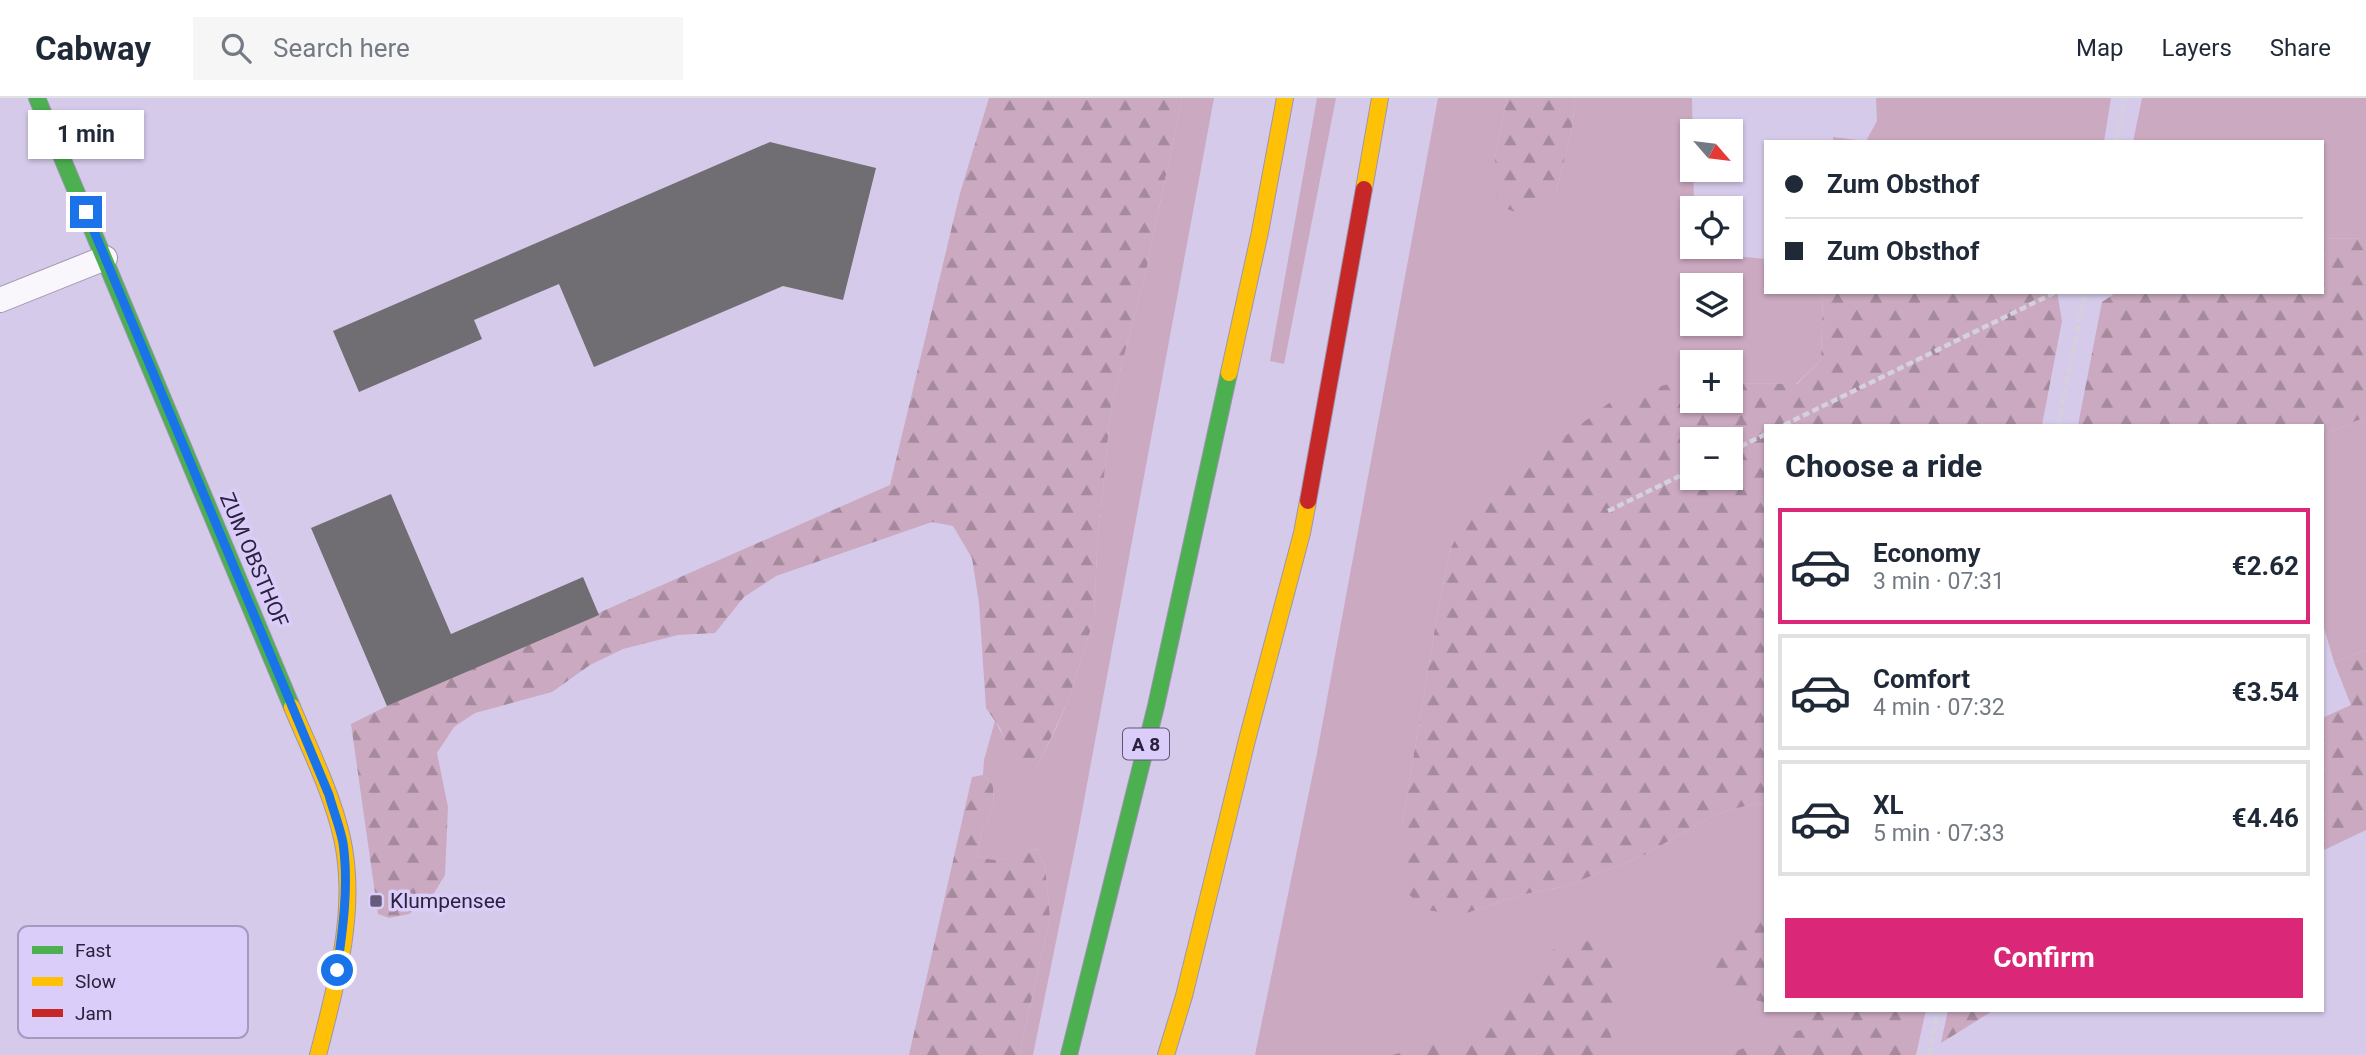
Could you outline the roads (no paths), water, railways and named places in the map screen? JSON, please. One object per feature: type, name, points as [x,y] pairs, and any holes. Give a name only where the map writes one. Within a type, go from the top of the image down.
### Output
[{"type":"main road","name":"ZUM OBSTHOF","points":[[37,98],[329,795],[342,841],[346,883],[344,926],[334,992],[318,1055]]},
{"type":"main road","name":"A 8","points":[[1069,1055],[1156,706],[1260,232],[1286,98]]},
{"type":"main road","points":[[1166,1055],[1184,996],[1247,740],[1302,533],[1380,98]]},
{"type":"lane","points":[[0,300],[105,258]]},
{"type":"place","name":"Klumpensee","points":[[376,901]]}]
